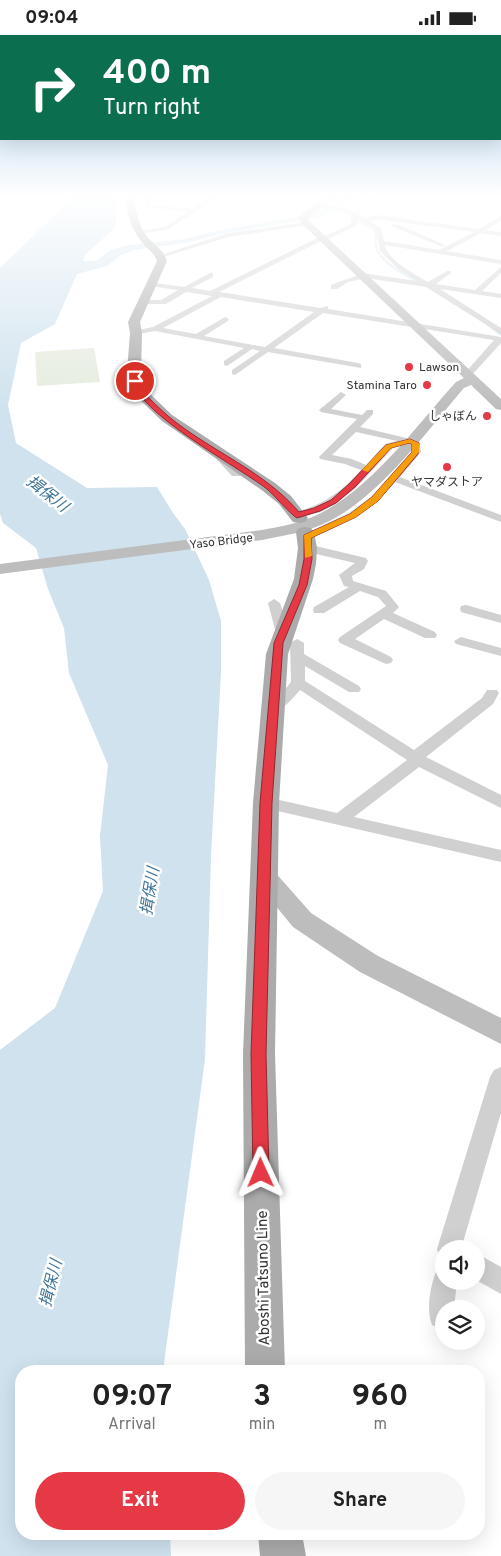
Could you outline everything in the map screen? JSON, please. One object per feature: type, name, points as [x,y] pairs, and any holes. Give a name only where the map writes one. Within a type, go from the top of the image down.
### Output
[{"type":"main road","points":[[161,267],[134,321],[136,333],[134,372],[139,391],[167,418],[269,487],[285,500],[303,530]]},
{"type":"main road","name":"Aboshi Tatsuno Line","points":[[265,1365],[258,1054],[266,803],[277,654],[293,644],[308,559],[303,530]]},
{"type":"main road","points":[[281,1540],[283,1556]]},
{"type":"street","points":[[212,293],[264,267]]},
{"type":"street","points":[[353,267],[501,406]]},
{"type":"street","points":[[399,267],[481,317],[501,337]]},
{"type":"street","points":[[477,292],[501,269]]},
{"type":"street","points":[[427,285],[449,272]]},
{"type":"street","points":[[142,302],[163,302],[210,275]]},
{"type":"street","points":[[334,287],[346,280],[363,276],[501,296]]},
{"type":"street","points":[[152,284],[416,326],[501,337]]},
{"type":"street","points":[[323,286],[344,289]]},
{"type":"street","points":[[136,333],[155,329],[221,295]]},
{"type":"street","points":[[280,304],[291,296]]},
{"type":"street","points":[[198,336],[252,299]]},
{"type":"street","points":[[235,372],[334,303]]},
{"type":"street","points":[[155,329],[358,366]]},
{"type":"street","points":[[470,377],[501,337]]},
{"type":"street","points":[[244,366],[223,362],[250,347]]},
{"type":"street","name":"Yaso Bridge","points":[[0,569],[262,535],[293,529],[317,521],[333,513],[376,479],[460,385],[470,377]]},
{"type":"street","points":[[341,395],[324,410],[367,415],[324,457],[348,461],[366,469]]},
{"type":"street","points":[[303,530],[353,515],[375,499],[416,452],[415,443],[410,441],[354,428]]},
{"type":"street","points":[[303,530],[317,510],[333,501],[352,485],[389,446],[410,441]]},
{"type":"street","points":[[214,449],[236,474]]},
{"type":"street","points":[[394,478],[501,519]]},
{"type":"street","points":[[303,530],[362,561],[360,566],[345,575],[348,583],[382,594],[393,607],[345,640],[386,660]]},
{"type":"street","points":[[319,610],[358,587]]},
{"type":"street","points":[[272,707],[284,700],[298,683],[293,644],[274,603]]},
{"type":"street","points":[[466,609],[501,619]]},
{"type":"street","points":[[384,613],[430,635]]},
{"type":"street","points":[[461,641],[501,652]]},
{"type":"street","points":[[293,644],[354,689]]},
{"type":"street","points":[[298,683],[416,758],[501,802]]},
{"type":"street","points":[[339,820],[413,764],[416,758],[488,701],[492,693]]},
{"type":"street","points":[[266,803],[501,856]]},
{"type":"street","points":[[264,877],[302,920],[369,964],[501,1032]]},
{"type":"street","points":[[452,1240],[501,1077]]},
{"type":"street","points":[[485,1271],[501,1282]]},
{"type":"shaded area","points":[[94,348],[100,382],[37,386],[35,352]]},
{"type":"water","name":"揖保川","points":[[103,267],[77,274],[55,324],[21,343],[8,405],[16,443],[87,488],[157,487],[185,529],[209,580],[221,621],[221,672],[211,856],[205,1059],[164,1365],[15,1365],[15,1540],[170,1540],[171,1556],[0,1556],[0,1050],[55,1008],[103,891],[100,836],[108,765],[69,673],[64,628],[48,589],[36,548],[3,523],[0,514],[0,268]]},
{"type":"waterway","points":[[393,267],[422,284]]},
{"type":"waterway","points":[[488,325],[501,335]]},
{"type":"slow traffic","points":[[308,556],[306,537],[353,515],[375,499],[416,452],[415,443],[410,441],[389,446],[366,470]]},
{"type":"place","name":"Lawson","points":[[409,367]]},
{"type":"place","name":"Stamina Taro","points":[[427,385]]},
{"type":"place","name":"しゃぼん","points":[[487,416]]},
{"type":"place","name":"ヤマダストア","points":[[447,467]]},
{"type":"route","points":[[135,381],[139,391],[145,398],[167,418],[269,487],[285,500],[297,515],[317,510],[333,501],[352,485],[389,446],[410,441],[415,443],[416,452],[375,499],[353,515],[306,537],[308,559],[303,585],[279,643],[266,803],[258,1054],[261,1173]]}]
